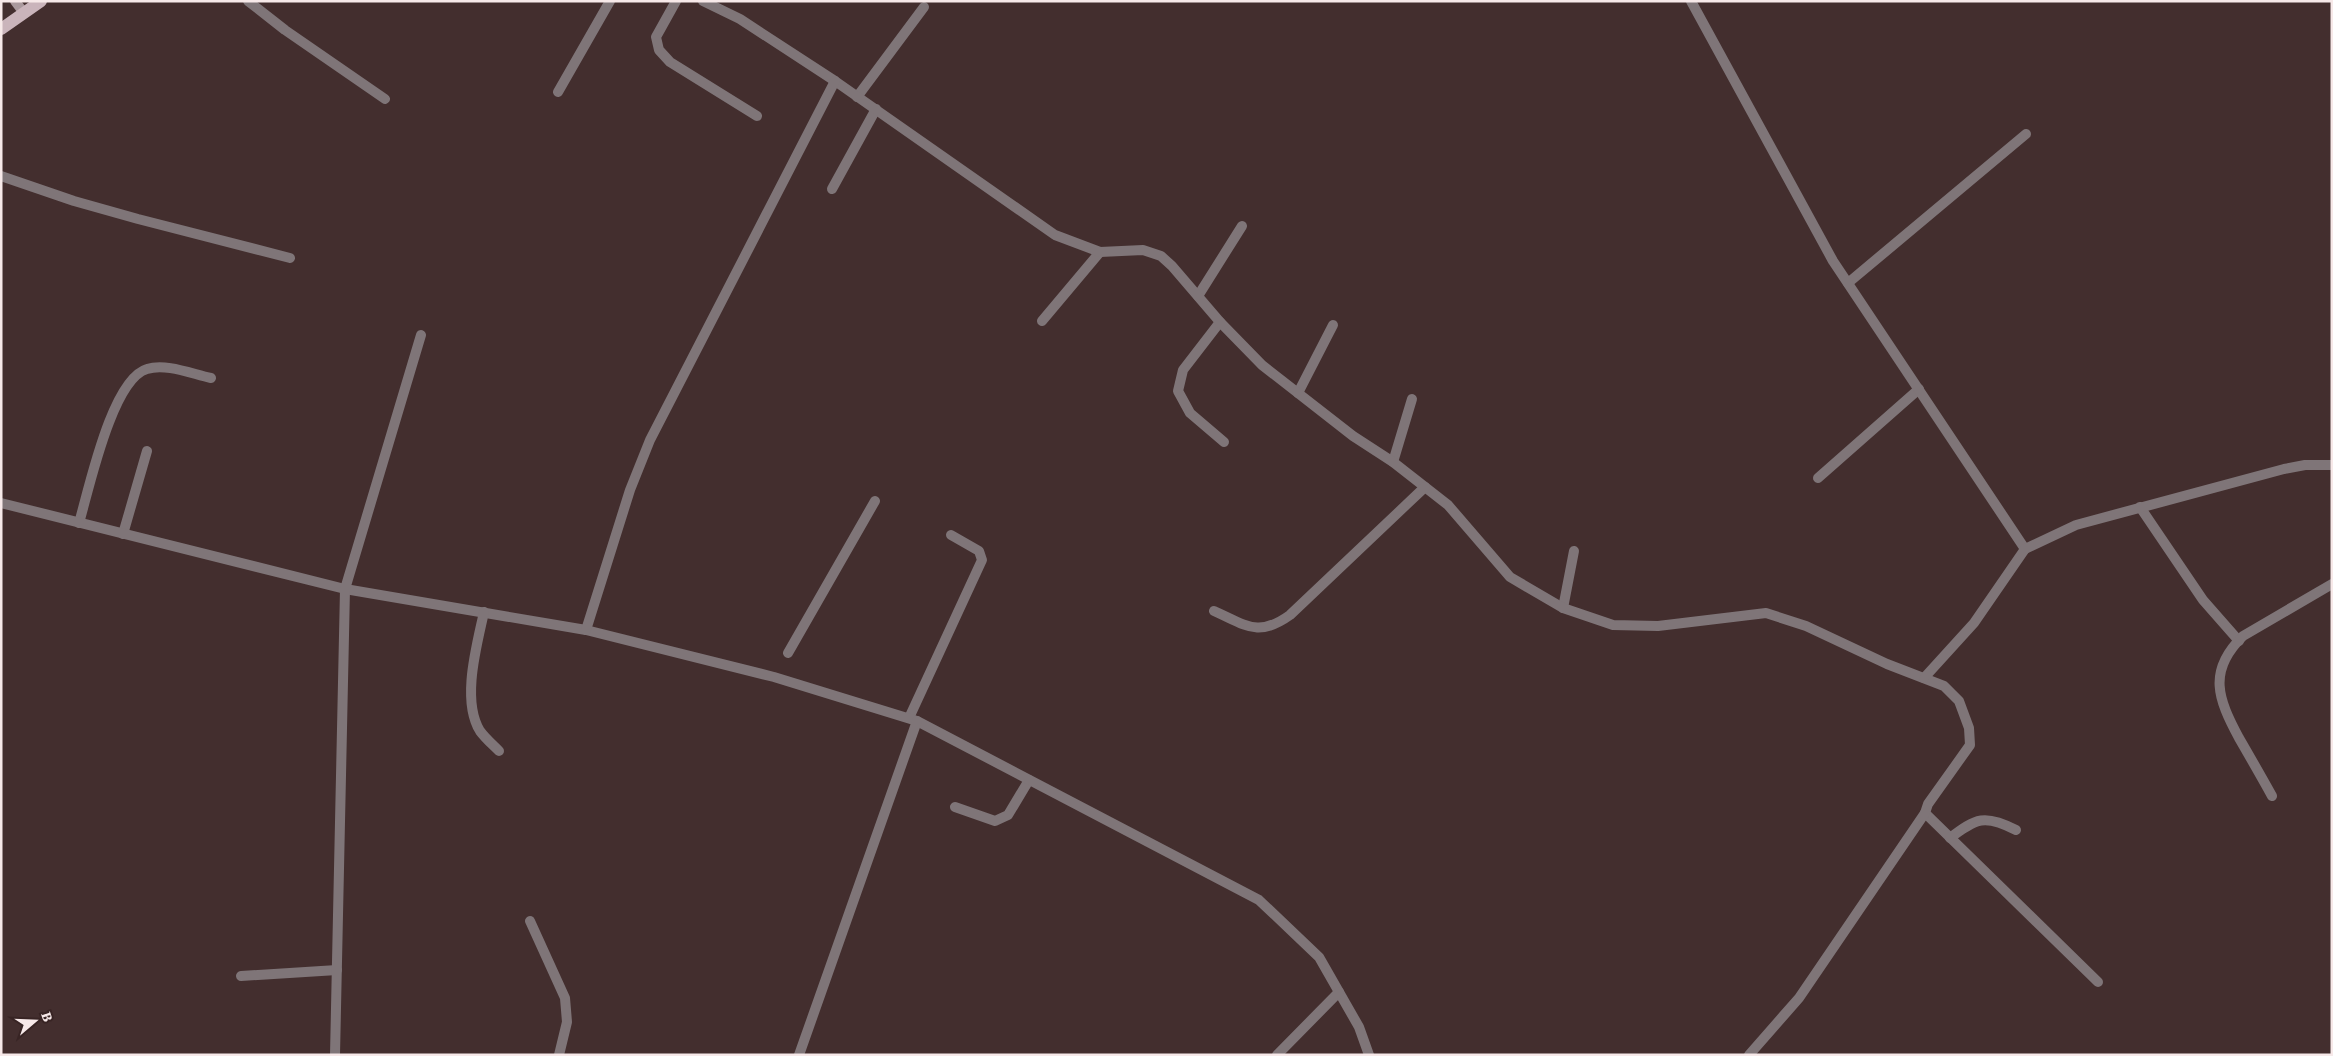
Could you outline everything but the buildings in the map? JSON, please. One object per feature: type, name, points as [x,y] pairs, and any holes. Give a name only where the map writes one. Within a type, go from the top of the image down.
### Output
[{"type":"main road","points":[[1,29],[41,1]]},
{"type":"street","points":[[15,1],[24,13]]},
{"type":"street","points":[[248,1],[285,30],[385,99]]},
{"type":"street","points":[[558,92],[610,1]]},
{"type":"street","points":[[676,1],[656,37],[659,50],[670,62],[757,116]]},
{"type":"street","points":[[703,1],[740,19],[835,81],[1055,235],[1100,252],[1143,250],[1161,256],[1172,266],[1220,322],[1262,365],[1353,436],[1392,462],[1448,504],[1510,577],[1563,608],[1613,625],[1658,626],[1766,613],[1806,626],[1887,664],[1944,686],[1959,701],[1969,728],[1970,745],[1928,804],[1924,813],[1799,998],[1749,1055]]},
{"type":"street","points":[[1691,1],[1833,261],[2025,549]]},
{"type":"street","points":[[857,97],[924,7]]},
{"type":"street","points":[[586,630],[630,490],[650,440],[835,81]]},
{"type":"street","points":[[832,188],[876,109]]},
{"type":"street","points":[[1848,283],[2026,134]]},
{"type":"street","points":[[1,176],[74,201],[290,258]]},
{"type":"street","points":[[1198,296],[1242,226]]},
{"type":"street","points":[[1042,321],[1100,252]]},
{"type":"street","points":[[1220,322],[1183,370],[1178,391],[1190,413],[1224,442]]},
{"type":"street","points":[[1298,393],[1333,325]]},
{"type":"street","points":[[334,1055],[346,589],[421,335]]},
{"type":"street","points":[[79,523],[113,407],[132,378],[145,369],[158,367],[211,378]]},
{"type":"street","points":[[1818,478],[1919,389]]},
{"type":"street","points":[[1392,462],[1412,399]]},
{"type":"street","points":[[123,534],[147,451]]},
{"type":"street","points":[[1924,678],[1974,623],[2025,549],[2076,525],[2140,506],[2284,468],[2305,465],[2332,465]]},
{"type":"street","points":[[1214,611],[1256,629],[1275,626],[1290,615],[1425,487]]},
{"type":"street","points":[[788,652],[875,500]]},
{"type":"street","points":[[1,503],[346,589],[586,630],[775,674],[913,719],[1259,900],[1319,957],[1359,1027],[1369,1055]]},
{"type":"street","points":[[2140,506],[2203,600],[2238,641]]},
{"type":"street","points":[[799,1055],[913,719],[982,560],[979,551],[951,535]]},
{"type":"street","points":[[1563,608],[1574,551]]},
{"type":"street","points":[[2272,796],[2222,705],[2219,687],[2221,672],[2226,656],[2238,641],[2332,584]]},
{"type":"street","points":[[484,612],[471,684],[472,709],[480,731],[499,751]]},
{"type":"street","points":[[955,807],[994,821],[1008,815],[1029,780]]},
{"type":"street","points":[[1924,813],[2098,982]]},
{"type":"street","points":[[1950,838],[1971,822],[1983,820],[2000,821],[2016,830]]},
{"type":"street","points":[[530,922],[565,998],[567,1022],[559,1055]]},
{"type":"street","points":[[241,976],[337,970]]},
{"type":"street","points":[[1277,1055],[1339,992]]}]
